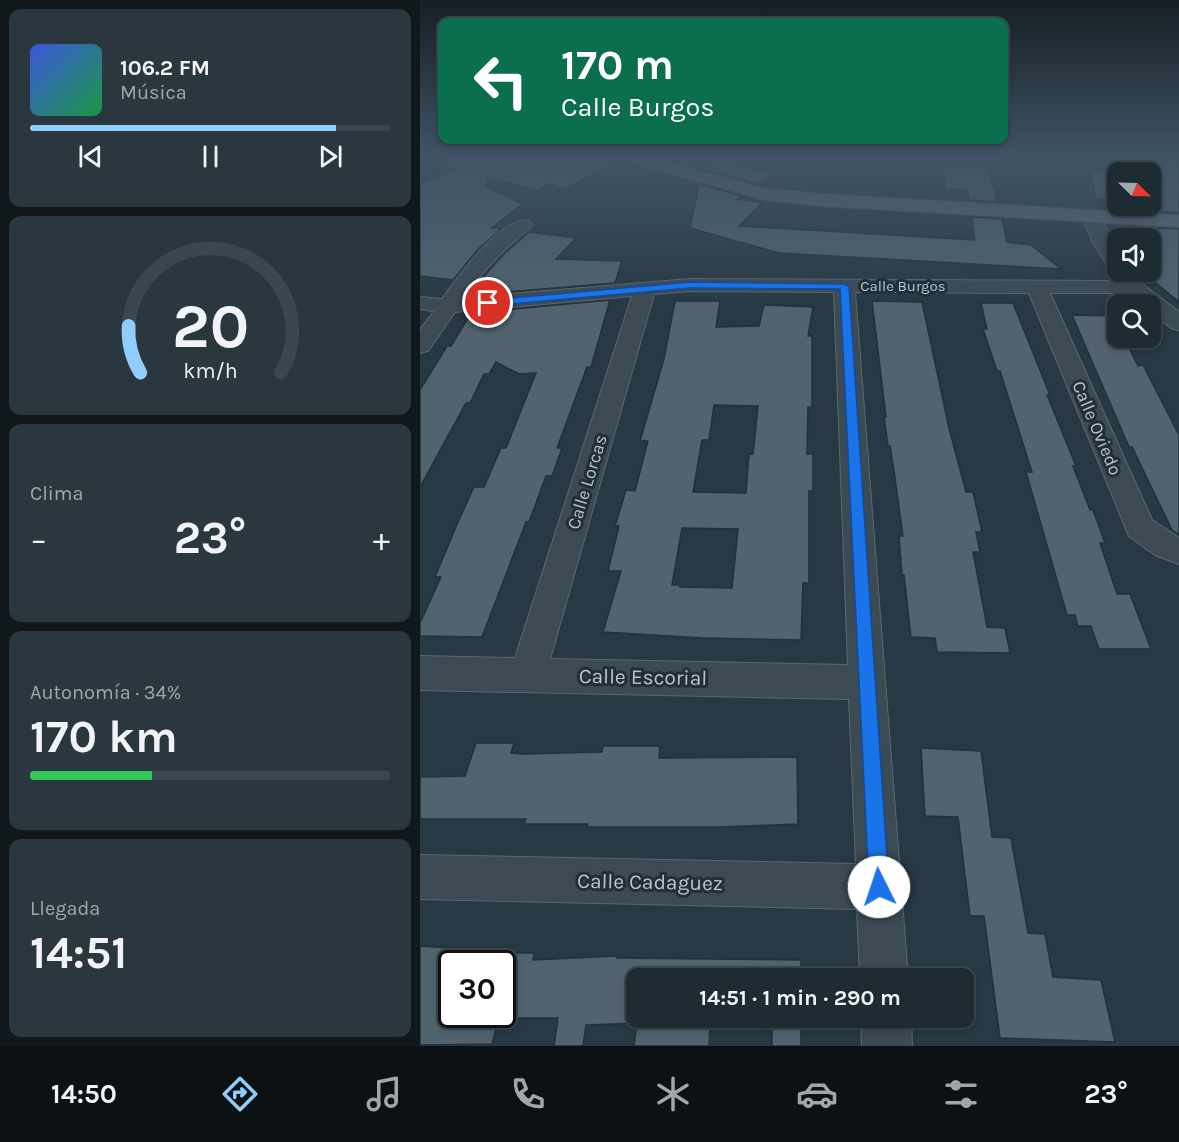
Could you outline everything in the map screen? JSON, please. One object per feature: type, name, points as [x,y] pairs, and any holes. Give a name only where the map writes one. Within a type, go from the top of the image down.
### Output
[{"type":"main road","points":[[937,207],[1179,221]]},
{"type":"street","points":[[1091,216],[1107,250]]},
{"type":"street","points":[[420,346],[477,265],[498,244],[523,225]]},
{"type":"street","name":"Calle Burgos","points":[[420,303],[448,306],[690,285],[1037,286],[1107,281]]},
{"type":"street","points":[[1132,282],[1179,322]]},
{"type":"street","points":[[844,286],[883,968]]},
{"type":"street","name":"Calle Oviedo","points":[[1037,286],[1140,528],[1166,546],[1179,550]]},
{"type":"street","name":"Calle Lorcas","points":[[528,674],[645,290]]},
{"type":"street","name":"Calle Escorial","points":[[420,672],[866,682]]},
{"type":"street","name":"Calle Cadaguez","points":[[420,877],[879,887]]},
{"type":"street","points":[[886,1028],[887,1046]]},
{"type":"building","points":[[420,207],[518,207],[492,228],[501,229],[479,248],[453,280],[420,276]]},
{"type":"building","points":[[694,207],[758,207],[739,226],[975,240],[972,217],[1002,219],[1007,242],[1031,245],[1061,269],[779,253],[690,228]]},
{"type":"building","points":[[1161,207],[1179,207],[1179,213],[1161,211]]},
{"type":"building","points":[[1161,228],[1179,229],[1179,302],[1155,282],[1161,282]]},
{"type":"building","points":[[529,232],[576,238],[556,259],[622,261],[615,283],[482,294],[487,285],[477,284],[504,254]]},
{"type":"building","points":[[610,300],[591,367],[587,367],[557,448],[562,448],[552,476],[546,476],[529,522],[526,522],[482,637],[420,636],[420,623],[441,577],[435,577],[458,522],[474,487],[484,487],[501,448],[506,448],[536,373],[519,374],[496,362],[489,374],[484,374],[470,403],[466,403],[420,487],[420,390],[471,313]]},
{"type":"building","points":[[675,301],[720,301],[716,327],[759,326],[764,305],[813,307],[808,336],[812,336],[812,407],[808,407],[807,454],[813,454],[813,491],[809,491],[809,583],[803,583],[801,640],[703,638],[603,632],[621,571],[608,571],[619,526],[615,526],[626,490],[635,491],[648,441],[640,441],[664,359]],"holes":[[[714,405],[758,406],[753,454],[749,454],[746,493],[693,492],[702,440],[709,440]],[[682,528],[738,529],[732,588],[672,585]]]},
{"type":"building","points":[[872,301],[922,302],[949,428],[966,492],[973,492],[982,532],[976,532],[980,552],[973,552],[987,627],[1005,628],[1010,653],[937,652],[935,638],[911,637],[904,575],[902,575],[899,536],[903,536],[884,417],[886,417]]},
{"type":"building","points":[[981,303],[1013,303],[1076,466],[1073,466],[1105,543],[1100,543],[1117,594],[1130,594],[1151,649],[1099,649],[1091,626],[1078,626],[1075,615],[1067,615],[1026,472],[1032,472],[1000,371],[997,371],[983,329],[987,329]]},
{"type":"building","points":[[1072,315],[1107,316],[1107,348],[1129,348],[1138,366],[1143,365],[1179,435],[1179,535],[1172,530],[1132,447],[1129,447]]},
{"type":"building","points":[[476,743],[514,743],[511,753],[523,754],[602,752],[603,746],[660,746],[659,758],[797,757],[798,824],[720,827],[587,827],[588,824],[524,824],[526,819],[420,819],[420,777],[465,776]]},
{"type":"building","points":[[921,748],[981,751],[992,837],[1011,838],[1028,933],[1045,934],[1053,977],[1101,980],[1115,1042],[1000,1038],[984,916],[970,916],[958,817],[925,816]]},
{"type":"building","points":[[420,946],[452,948],[452,950],[438,950],[438,1028],[496,1028],[492,1044],[420,1045]]},
{"type":"building","points":[[516,953],[534,953],[533,960],[617,956],[617,958],[801,960],[801,968],[626,968],[626,1023],[586,1025],[583,1046],[554,1046],[558,1018],[516,1018]]},
{"type":"building","points":[[636,1028],[710,1028],[709,1046],[634,1046]]},
{"type":"building","points":[[710,1028],[801,1028],[801,1046],[772,1046],[772,1030]]},
{"type":"route","points":[[488,303],[690,285],[844,286],[879,887]]}]
